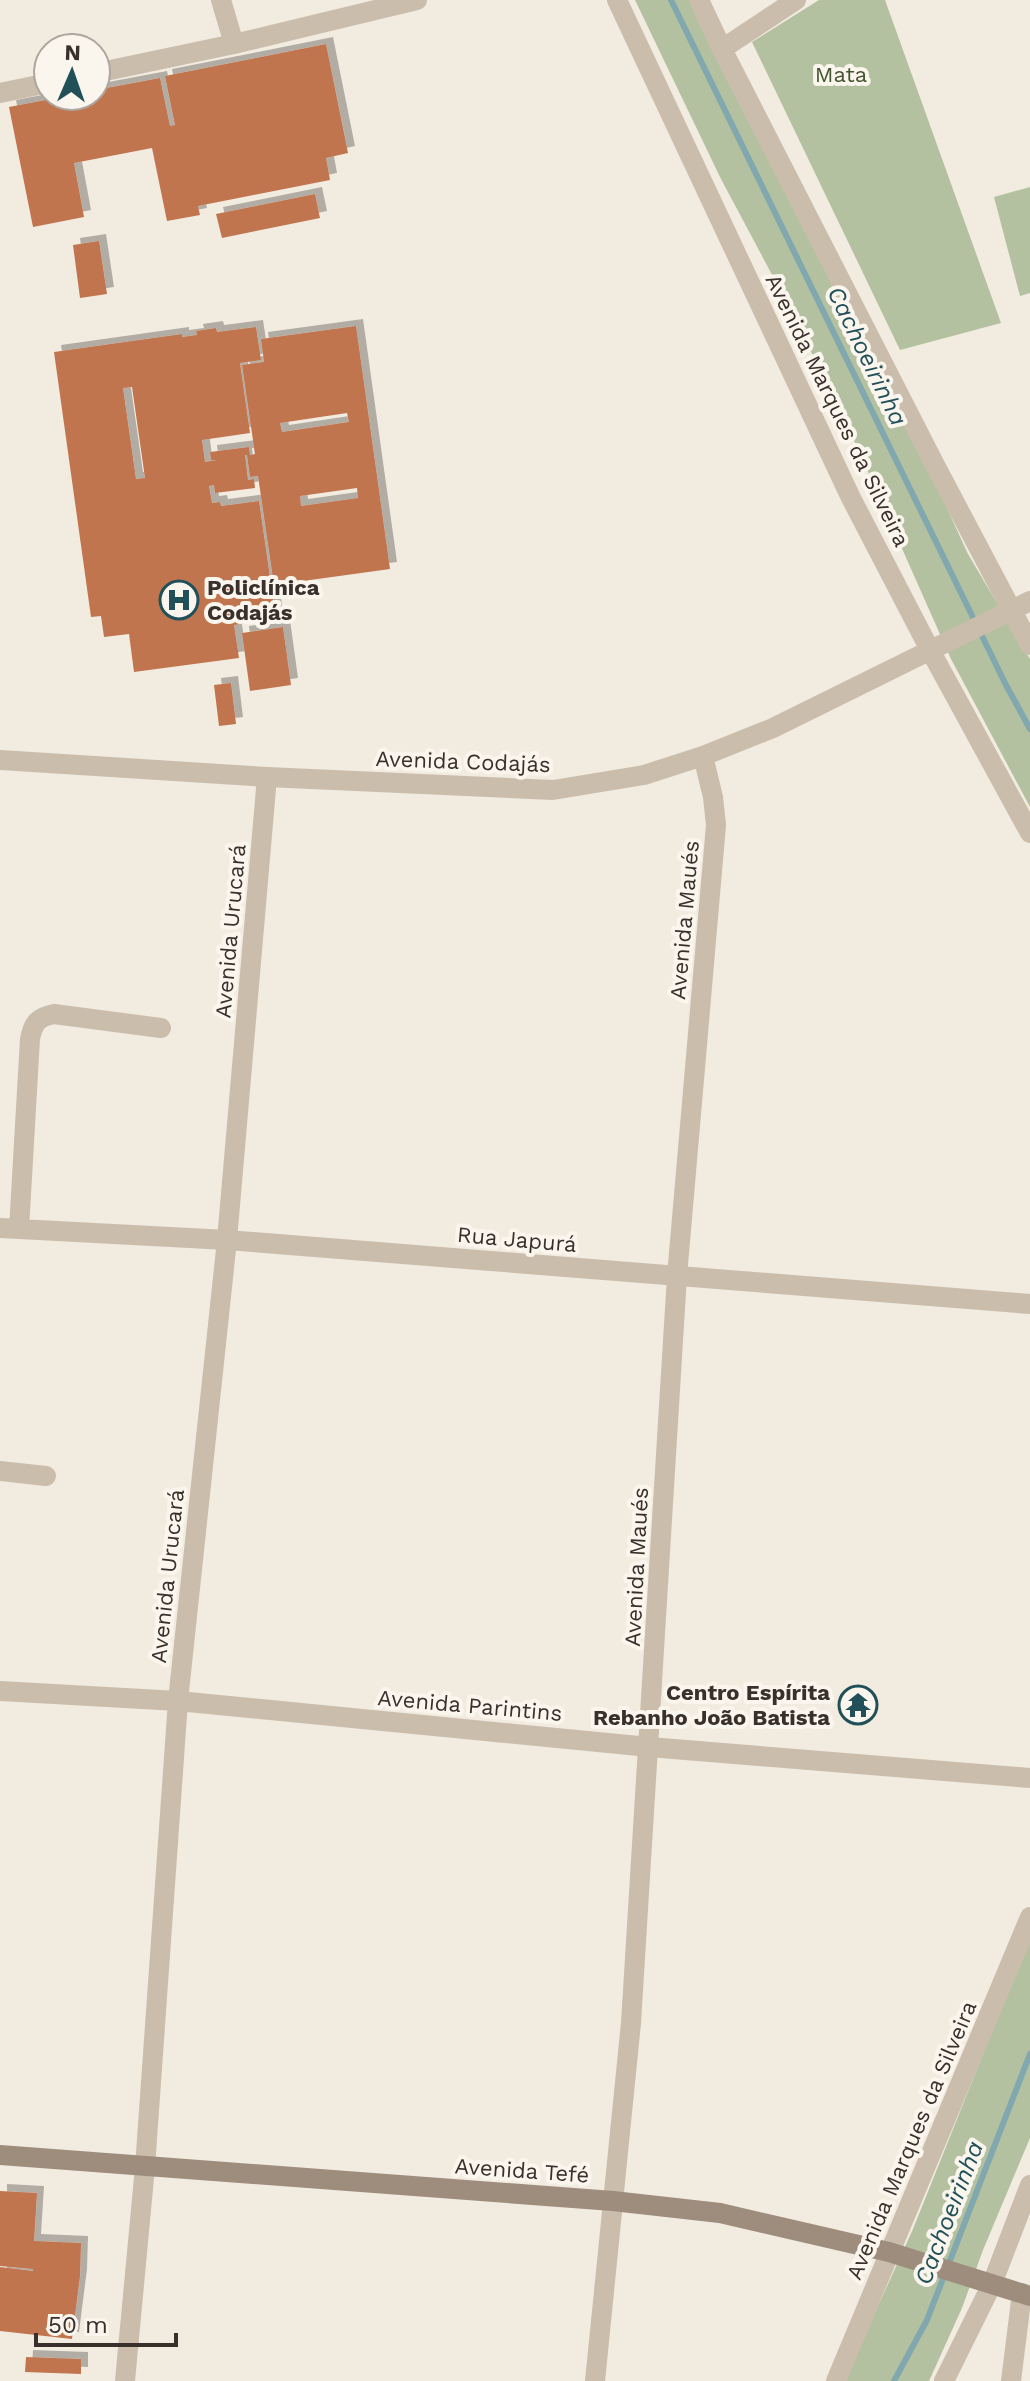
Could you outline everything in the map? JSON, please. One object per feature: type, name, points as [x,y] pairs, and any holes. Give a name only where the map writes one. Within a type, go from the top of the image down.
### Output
[{"type":"main road","name":"Avenida Tefé","points":[[0,2155],[613,2201],[720,2213],[893,2253],[1026,2294]]},
{"type":"street","points":[[221,0],[234,44]]},
{"type":"street","points":[[112,70],[234,44],[377,4],[417,0]]},
{"type":"street","name":"Avenida Marques da Silveira","points":[[617,0],[851,498],[938,646],[1030,833]]},
{"type":"street","points":[[699,0],[1030,645]]},
{"type":"street","points":[[722,49],[796,0]]},
{"type":"street","points":[[0,93],[32,86]]},
{"type":"street","name":"Avenida Codajás","points":[[0,760],[267,777],[553,790],[644,775],[703,756],[773,728],[1013,610]]},
{"type":"street","name":"Avenida Maués","points":[[595,2381],[631,2023],[677,1276],[716,825],[703,756]]},
{"type":"street","name":"Avenida Urucará","points":[[125,2381],[145,2167],[178,1701],[227,1240],[267,777]]},
{"type":"street","points":[[10,1228],[33,1024],[43,1016],[54,1014],[161,1028]]},
{"type":"street","name":"Rua Japurá","points":[[10,1228],[227,1240],[1030,1304]]},
{"type":"street","points":[[0,1471],[46,1476]]},
{"type":"street","name":"Avenida Parintins","points":[[0,1691],[178,1701],[649,1747],[1030,1778]]},
{"type":"street","name":"Avenida Marques da Silveira","points":[[836,2381],[893,2253],[1030,1917]]},
{"type":"street","points":[[944,2381],[1030,2185]]},
{"type":"street","points":[[1011,2381],[1026,2294]]},
{"type":"green space","points":[[635,0],[703,0],[837,270],[968,554],[1030,659],[1030,807],[951,659],[849,429],[721,179]]},
{"type":"green space","name":"Mata","points":[[819,0],[885,0],[1001,323],[900,350],[752,42]]},
{"type":"green space","points":[[1030,187],[1030,293],[1020,296],[994,197]]},
{"type":"green space","points":[[1030,1937],[1030,2138],[962,2308],[929,2381],[844,2381],[913,2229]]},
{"type":"building","points":[[326,44],[348,153],[326,158],[330,180],[198,206],[200,215],[167,221],[152,148],[74,163],[84,217],[33,227],[9,107],[32,103],[32,112],[112,112],[112,87],[160,78],[170,126],[175,125],[165,76]]},
{"type":"building","points":[[315,194],[320,218],[222,238],[216,214]]},
{"type":"building","points":[[99,241],[107,294],[80,298],[73,245]]},
{"type":"building","points":[[356,326],[390,569],[274,585],[258,476],[250,477],[245,455],[248,480],[254,479],[255,488],[215,493],[214,485],[209,486],[212,503],[220,502],[221,506],[259,501],[276,619],[234,625],[239,658],[134,672],[129,634],[104,637],[101,616],[91,617],[54,352],[182,334],[182,337],[197,335],[196,331],[216,328],[217,332],[256,327],[261,360],[240,363],[250,433],[202,440],[205,462],[217,460],[211,460],[210,452],[249,447],[250,455],[255,454],[242,365],[264,362],[261,339]],"holes":[[[132,387],[145,478],[136,479],[123,388]],[[347,413],[349,422],[282,432],[280,423]],[[357,488],[358,498],[301,506],[300,496]]]},
{"type":"building","points":[[283,627],[291,685],[250,691],[242,633]]},
{"type":"building","points":[[231,683],[236,724],[219,726],[214,685]]},
{"type":"building","points":[[0,2191],[37,2193],[34,2241],[81,2243],[72,2339],[0,2331],[0,2267],[33,2269],[0,2266]]},
{"type":"building","points":[[26,2357],[81,2359],[81,2374],[25,2372]]},
{"type":"waterway","name":"Cachoeirinha","points":[[671,0],[1030,729]]},
{"type":"waterway","name":"Cachoeirinha","points":[[894,2381],[927,2320],[1030,2054]]},
{"type":"place","name":"Policlínica Codajás","points":[[179,600]]},
{"type":"place","name":"Centro Espírita Rebanho João Batista","points":[[858,1705]]}]
